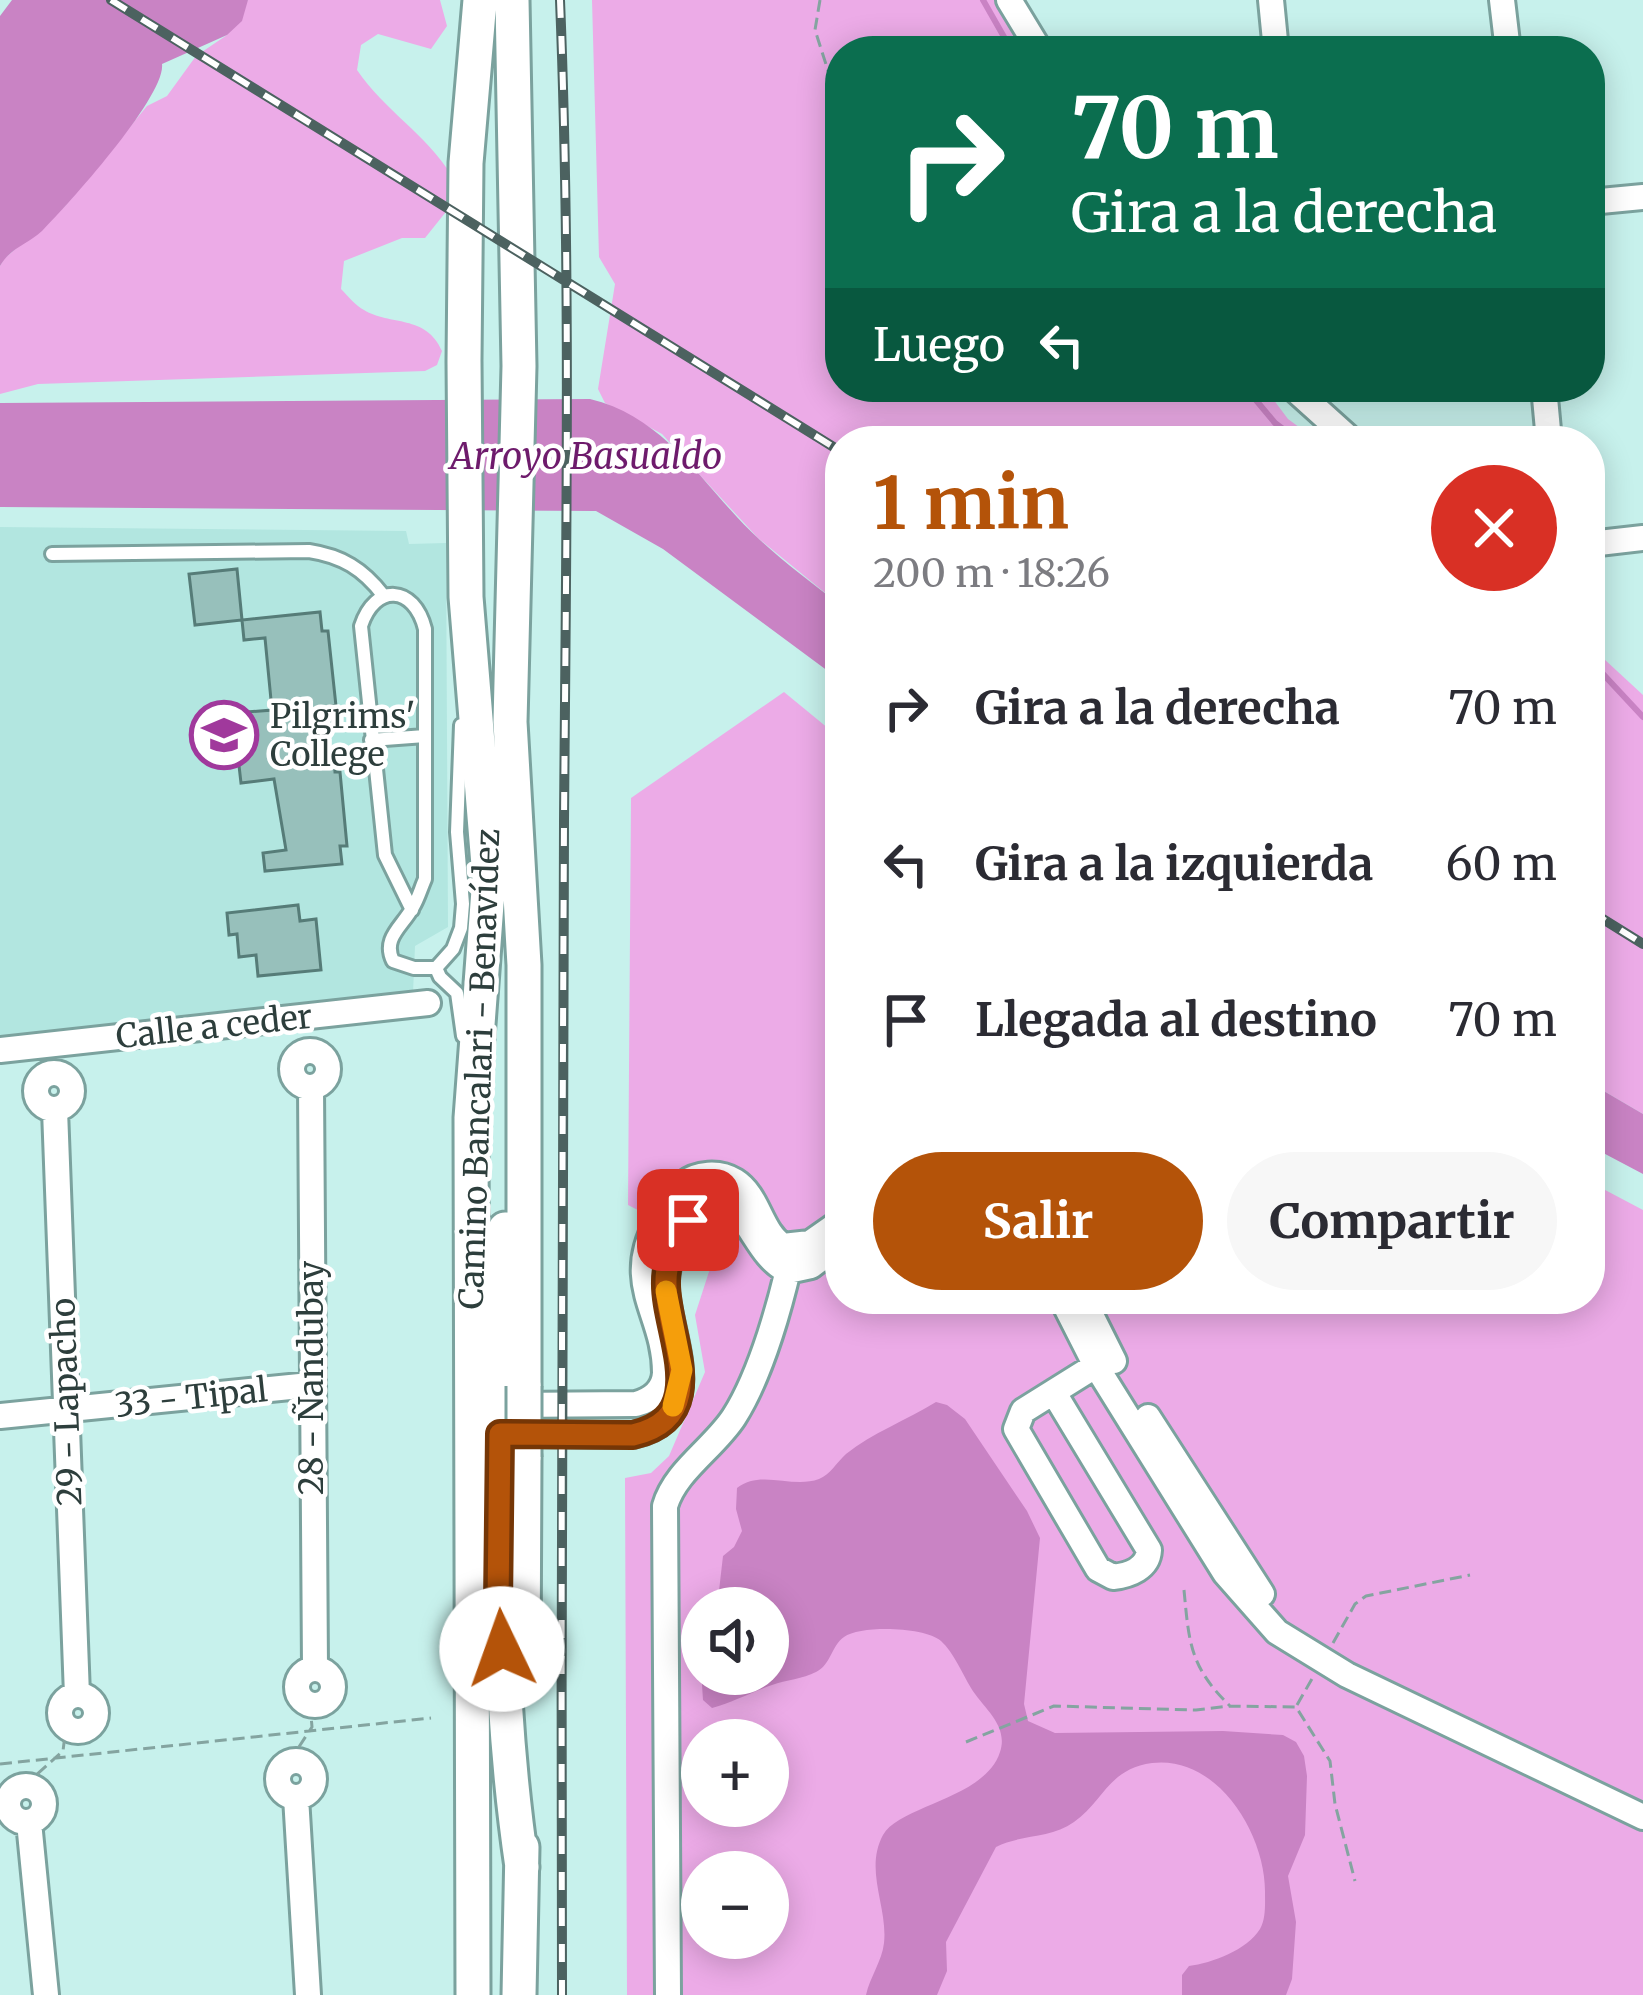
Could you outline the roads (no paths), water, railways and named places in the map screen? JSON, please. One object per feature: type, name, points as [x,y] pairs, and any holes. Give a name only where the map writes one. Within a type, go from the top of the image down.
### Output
[{"type":"main road","name":"Camino Bancalari - Benavídez","points":[[473,1982],[471,1118],[489,878],[466,598],[464,361],[466,163],[480,0]]},
{"type":"main road","name":"Camino Bancalari - Benavídez","points":[[512,0],[519,366],[510,722],[525,1064],[512,1421],[522,1867],[519,1995]]},
{"type":"main road","points":[[473,1982],[484,1913],[492,1658],[512,1421],[491,1113],[501,927],[489,878]]},
{"type":"main road","points":[[501,1278],[506,1217],[505,1098],[521,903]]},
{"type":"main road","points":[[498,1604],[508,1771],[522,1867]]},
{"type":"street","points":[[1009,0],[1031,36]]},
{"type":"street","points":[[1271,0],[1275,36]]},
{"type":"street","points":[[1502,0],[1506,36]]},
{"type":"street","points":[[1605,201],[1643,197]]},
{"type":"street","points":[[1309,402],[1335,426]]},
{"type":"street","points":[[1605,542],[1643,538]]},
{"type":"street","name":"Calle a ceder","points":[[0,1050],[428,1003]]},
{"type":"street","name":"28 - Ñandubay","points":[[310,1704],[322,1703],[333,1689],[327,1672],[315,1668],[311,1087]]},
{"type":"street","name":"29 - Lapacho","points":[[55,1109],[77,1695],[92,1702],[95,1718],[84,1730],[67,1727]]},
{"type":"street","points":[[512,1421],[636,1404],[656,1394],[664,1373],[642,1280],[642,1258],[675,1192],[690,1180],[713,1174],[740,1184],[771,1238],[790,1260]]},
{"type":"street","points":[[512,1421],[633,1435],[659,1423],[676,1401],[682,1370],[666,1274],[674,1248],[696,1209],[715,1198],[733,1207],[765,1255],[811,1266],[825,1255]]},
{"type":"street","points":[[668,1995],[665,1507],[673,1489],[738,1409],[790,1260],[825,1233]]},
{"type":"street","points":[[650,1236],[674,1248]]},
{"type":"street","points":[[1072,1314],[1225,1573],[1277,1632],[1396,1697],[1643,1817]]},
{"type":"street","points":[[1088,1314],[1104,1361]]},
{"type":"street","points":[[1054,1394],[1149,1550],[1147,1561],[1138,1569],[1113,1577],[1098,1569],[1016,1429],[1023,1411],[1104,1361]]},
{"type":"street","name":"33 - Tipal","points":[[0,1416],[310,1385]]},
{"type":"street","points":[[289,1762],[280,1770],[278,1782],[284,1793],[296,1797],[308,1995]]},
{"type":"street","points":[[24,1786],[13,1791],[8,1803],[16,1819],[29,1822],[46,1995]]},
{"type":"lane","points":[[52,554],[309,551],[349,562],[368,574],[383,595]]},
{"type":"lane","points":[[412,910],[385,854],[371,740],[361,626],[373,601],[383,595],[400,596],[422,616],[425,736],[425,879],[412,910],[391,936],[388,953],[393,961],[414,968],[436,968]]},
{"type":"lane","points":[[436,968],[458,939],[463,904],[457,832],[466,598]]},
{"type":"lane","points":[[371,740],[425,736]]},
{"type":"lane","points":[[436,968],[457,993],[471,1118]]},
{"type":"water","points":[[12,0],[248,0],[242,21],[227,35],[162,64],[149,100],[113,150],[42,231],[0,266],[0,16]]},
{"type":"water","name":"Arroyo Basualdo","points":[[590,399],[618,408],[664,439],[760,540],[825,593],[825,669],[663,549],[596,511],[0,507],[0,403]]},
{"type":"water","points":[[1605,1092],[1643,1114],[1643,1174],[1605,1154]]},
{"type":"water","points":[[936,1402],[947,1405],[965,1419],[1027,1511],[1040,1538],[1024,1704],[1028,1721],[1055,1733],[1223,1731],[1283,1735],[1296,1742],[1307,1776],[1305,1835],[1288,1876],[1296,1922],[1292,1979],[1286,1995],[1182,1995],[1182,1975],[1189,1966],[1228,1954],[1260,1929],[1265,1911],[1263,1870],[1247,1824],[1217,1785],[1176,1764],[1152,1763],[1125,1772],[1065,1827],[996,1847],[946,1942],[947,1971],[937,1995],[866,1995],[884,1943],[876,1875],[883,1835],[906,1816],[978,1781],[1000,1752],[1001,1733],[954,1657],[933,1636],[908,1630],[852,1633],[816,1672],[789,1680],[789,1587],[719,1587],[723,1556],[742,1531],[737,1488],[756,1480],[819,1479],[878,1433]]},
{"type":"water","points":[[703,1695],[746,1695],[712,1708]]},
{"type":"waterway","points":[[983,0],[1003,36]]},
{"type":"waterway","points":[[1258,402],[1279,426]]},
{"type":"waterway","points":[[1605,676],[1643,717]]},
{"type":"railway","points":[[111,0],[825,442]]},
{"type":"railway","points":[[560,0],[567,411],[562,1995]]},
{"type":"railway","points":[[1605,920],[1643,944]]},
{"type":"place","name":"Pilgrims' College","points":[[224,735]]}]
